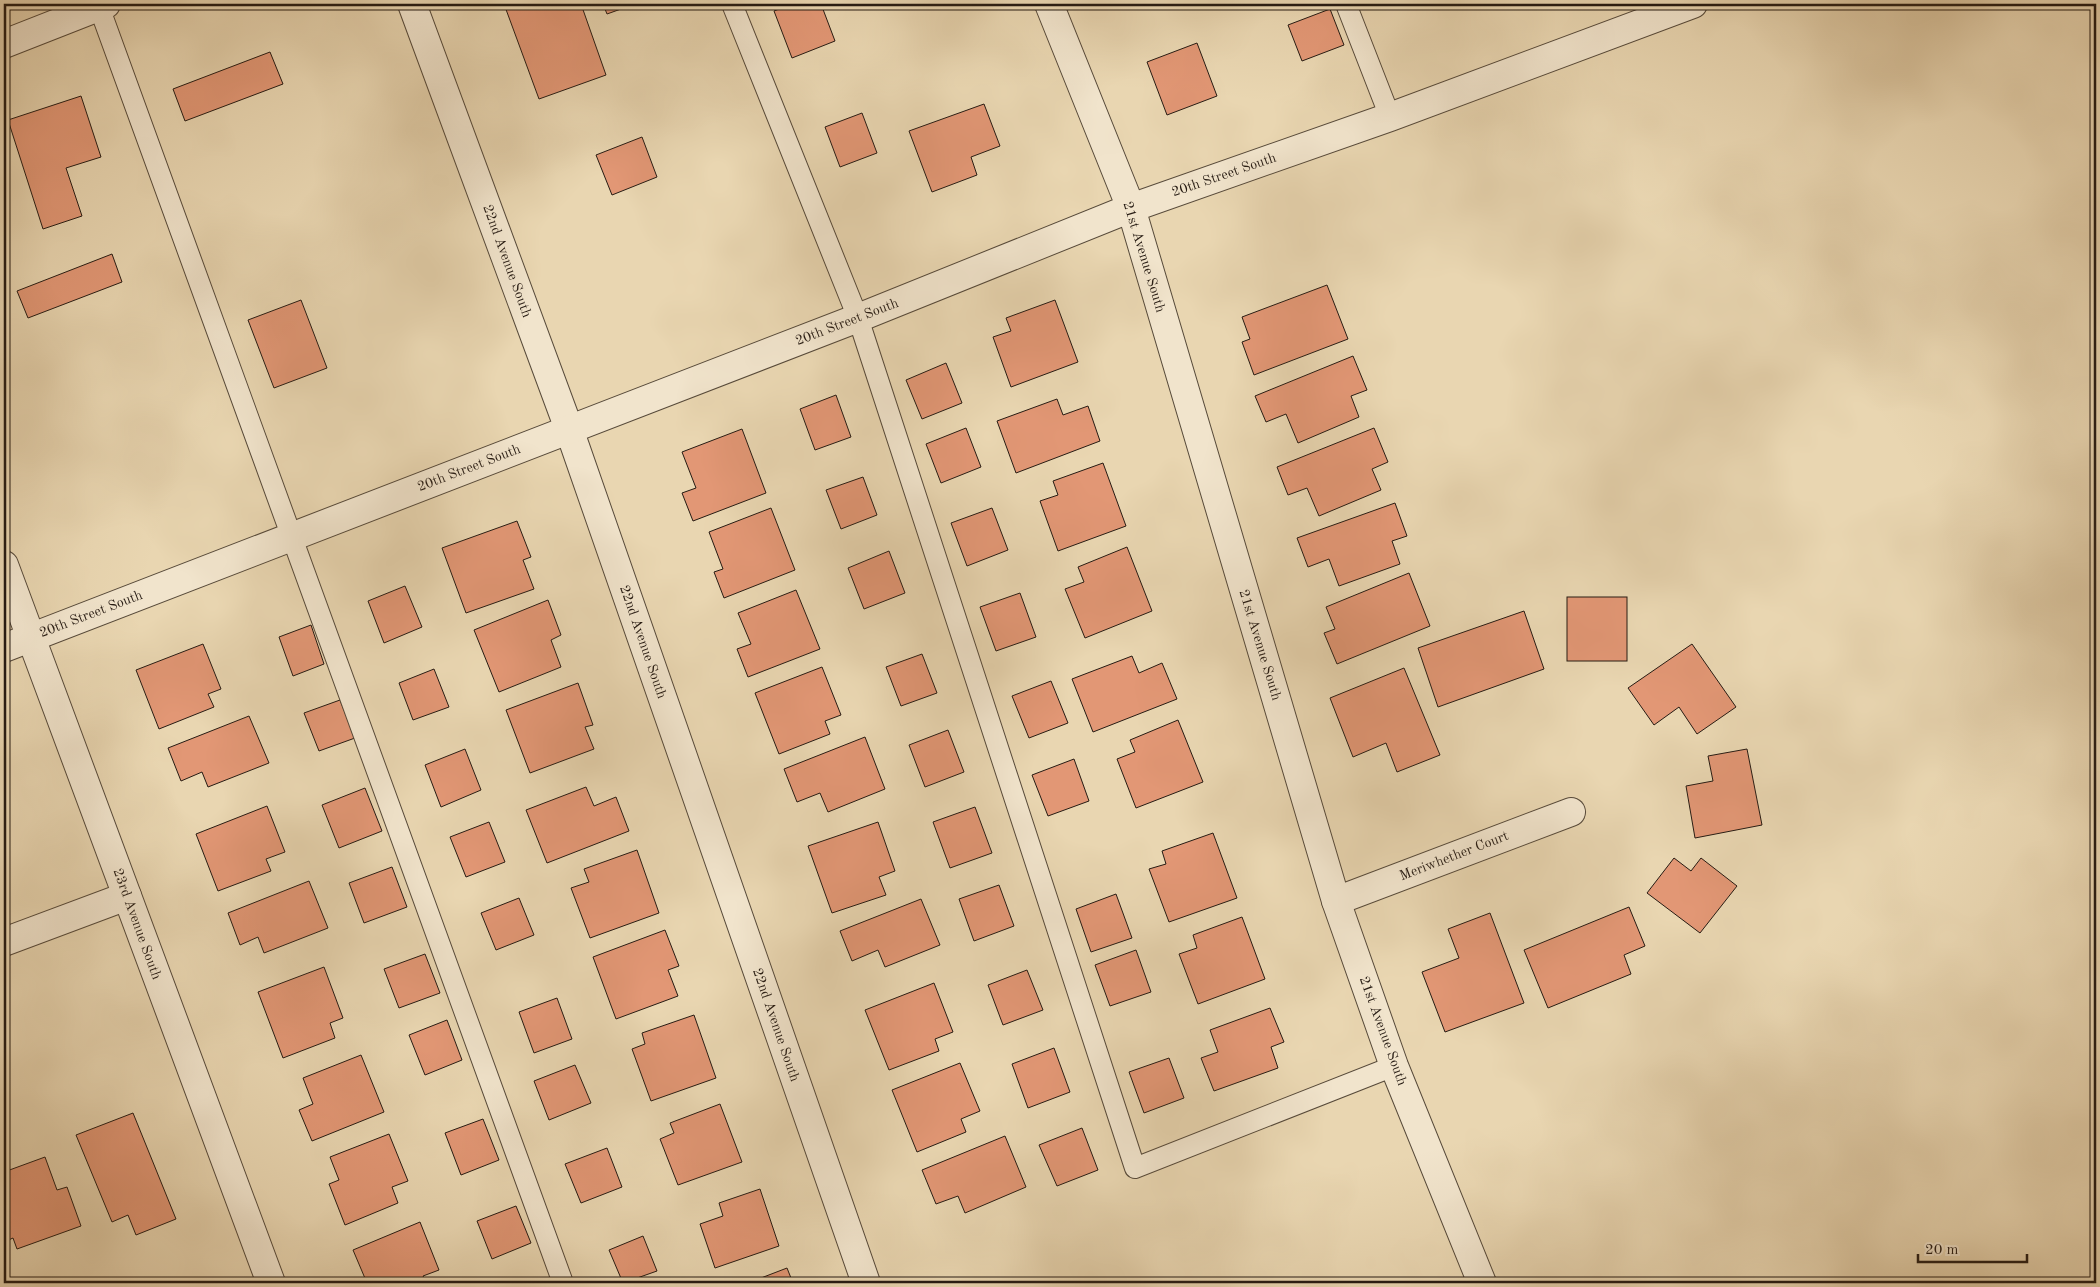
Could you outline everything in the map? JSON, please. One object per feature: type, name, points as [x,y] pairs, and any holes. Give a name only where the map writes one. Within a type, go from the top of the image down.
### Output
[{"type":"street","name":"22nd Avenue South","points":[[412,4],[569,430],[866,1283]]},
{"type":"street","name":"21st Avenue South","points":[[1049,4],[1130,208],[1336,901],[1394,1066],[1482,1283]]},
{"type":"street","points":[[4,44],[101,5]]},
{"type":"street","name":"20th Street South","points":[[4,648],[858,318],[1130,208],[1390,117],[1684,5]]},
{"type":"street","name":"23rd Avenue South","points":[[4,565],[271,1283]]},
{"type":"street","name":"Meriwhether Court","points":[[1336,901],[1571,812]]},
{"type":"street","points":[[4,942],[127,896]]},
{"type":"lane","points":[[732,4],[858,318],[1135,1168],[1394,1066]]},
{"type":"lane","points":[[1346,4],[1390,117]]},
{"type":"lane","points":[[101,5],[563,1283]]},
{"type":"building","points":[[504,4],[581,4],[606,75],[539,99]]},
{"type":"building","points":[[603,4],[635,4],[607,14]]},
{"type":"building","points":[[792,4],[821,4],[835,41],[792,58],[774,11]]},
{"type":"building","points":[[1330,9],[1344,45],[1302,61],[1288,25]]},
{"type":"building","points":[[1197,43],[1217,96],[1167,115],[1147,62]]},
{"type":"building","points":[[270,52],[283,84],[185,121],[173,89]]},
{"type":"building","points":[[81,96],[101,157],[66,168],[82,216],[43,229],[8,120]]},
{"type":"building","points":[[984,104],[1000,146],[971,157],[977,175],[932,192],[909,131]]},
{"type":"building","points":[[862,113],[877,153],[840,167],[825,127]]},
{"type":"building","points":[[642,137],[657,177],[612,195],[596,155]]},
{"type":"building","points":[[112,254],[122,282],[28,318],[17,291]]},
{"type":"building","points":[[1327,285],[1348,339],[1254,375],[1242,342],[1250,339],[1242,317]]},
{"type":"building","points":[[301,300],[327,368],[274,388],[248,320]]},
{"type":"building","points":[[1055,300],[1078,362],[1011,387],[993,337],[1011,331],[1006,318]]},
{"type":"building","points":[[1353,356],[1367,390],[1351,396],[1359,417],[1298,443],[1286,414],[1266,422],[1255,396]]},
{"type":"building","points":[[946,363],[962,403],[922,419],[906,380]]},
{"type":"building","points":[[836,395],[851,437],[815,450],[800,409]]},
{"type":"building","points":[[1057,399],[1063,415],[1088,406],[1100,441],[1016,473],[997,421]]},
{"type":"building","points":[[966,428],[981,467],[941,483],[926,444]]},
{"type":"building","points":[[1374,428],[1388,462],[1372,469],[1381,490],[1319,516],[1307,488],[1288,495],[1277,467]]},
{"type":"building","points":[[742,429],[766,493],[693,521],[682,493],[696,488],[682,452]]},
{"type":"building","points":[[1103,463],[1126,526],[1058,551],[1040,501],[1058,495],[1053,481]]},
{"type":"building","points":[[863,477],[877,515],[841,529],[826,490]]},
{"type":"building","points":[[1395,503],[1407,536],[1392,541],[1400,564],[1339,586],[1329,559],[1308,567],[1297,538]]},
{"type":"building","points":[[771,508],[795,570],[724,598],[714,572],[723,569],[709,532]]},
{"type":"building","points":[[992,508],[1008,550],[967,566],[951,523]]},
{"type":"building","points":[[517,521],[531,557],[523,560],[534,589],[466,613],[442,548]]},
{"type":"building","points":[[1127,547],[1152,611],[1085,638],[1065,589],[1084,582],[1078,567]]},
{"type":"building","points":[[889,551],[905,593],[864,609],[848,568]]},
{"type":"building","points":[[1409,573],[1430,626],[1337,664],[1324,633],[1335,629],[1326,607]]},
{"type":"building","points":[[405,586],[422,627],[384,643],[368,601]]},
{"type":"building","points":[[796,590],[820,649],[748,677],[737,649],[751,644],[738,613]]},
{"type":"building","points":[[1020,593],[1036,637],[996,651],[980,607]]},
{"type":"building","points":[[1567,597],[1627,597],[1627,661],[1567,661]]},
{"type":"building","points":[[548,600],[561,635],[551,640],[561,667],[499,692],[474,630]]},
{"type":"building","points":[[1524,611],[1544,669],[1438,707],[1418,648]]},
{"type":"building","points":[[311,625],[324,664],[293,676],[279,637]]},
{"type":"building","points":[[203,644],[221,689],[208,694],[214,707],[159,729],[136,670]]},
{"type":"building","points":[[1692,644],[1736,707],[1697,734],[1679,707],[1654,725],[1628,688]]},
{"type":"building","points":[[922,654],[937,693],[901,706],[886,667]]},
{"type":"building","points":[[1132,656],[1139,673],[1162,663],[1177,699],[1093,732],[1072,679]]},
{"type":"building","points":[[822,667],[841,715],[825,721],[830,734],[779,754],[755,693]]},
{"type":"building","points":[[1404,668],[1440,755],[1397,772],[1386,743],[1353,757],[1330,698]]},
{"type":"building","points":[[434,669],[449,707],[413,720],[399,683]]},
{"type":"building","points":[[1051,681],[1068,723],[1029,738],[1012,696]]},
{"type":"building","points":[[578,683],[593,725],[585,727],[594,749],[530,773],[506,710]]},
{"type":"building","points":[[340,700],[355,738],[319,751],[304,713]]},
{"type":"building","points":[[249,716],[269,763],[208,787],[202,772],[181,781],[168,748]]},
{"type":"building","points":[[1178,720],[1203,782],[1136,808],[1117,759],[1135,752],[1130,740]]},
{"type":"building","points":[[948,730],[964,772],[925,787],[909,745]]},
{"type":"building","points":[[865,737],[885,789],[828,812],[820,793],[797,802],[784,769]]},
{"type":"building","points":[[465,749],[481,790],[441,807],[425,765]]},
{"type":"building","points":[[1747,749],[1762,825],[1695,838],[1686,786],[1713,781],[1708,756]]},
{"type":"building","points":[[1074,759],[1089,801],[1048,816],[1032,775]]},
{"type":"building","points":[[586,787],[594,806],[616,797],[629,831],[547,863],[526,810]]},
{"type":"building","points":[[365,788],[382,831],[339,848],[322,805]]},
{"type":"building","points":[[267,806],[285,852],[266,859],[271,871],[218,891],[196,834]]},
{"type":"building","points":[[975,807],[992,853],[950,868],[933,822]]},
{"type":"building","points":[[489,822],[505,862],[466,877],[450,837]]},
{"type":"building","points":[[878,822],[895,871],[879,877],[886,895],[832,913],[808,846]]},
{"type":"building","points":[[1213,833],[1237,898],[1169,922],[1149,869],[1166,864],[1162,851]]},
{"type":"building","points":[[637,850],[659,913],[590,938],[571,888],[589,882],[584,869]]},
{"type":"building","points":[[1674,858],[1691,871],[1701,858],[1737,886],[1700,933],[1647,893]]},
{"type":"building","points":[[392,867],[407,907],[364,923],[349,883]]},
{"type":"building","points":[[309,881],[328,928],[264,953],[258,937],[240,945],[228,913]]},
{"type":"building","points":[[999,885],[1014,926],[974,941],[959,899]]},
{"type":"building","points":[[1116,894],[1132,938],[1091,952],[1076,909]]},
{"type":"building","points":[[519,898],[534,935],[496,950],[481,913]]},
{"type":"building","points":[[921,899],[940,945],[885,967],[878,950],[852,961],[840,931]]},
{"type":"building","points":[[1629,907],[1645,946],[1624,955],[1631,974],[1548,1008],[1524,950]]},
{"type":"building","points":[[1490,913],[1524,1003],[1445,1032],[1422,972],[1459,958],[1448,929]]},
{"type":"building","points":[[1242,917],[1265,979],[1198,1004],[1179,954],[1197,948],[1193,935]]},
{"type":"building","points":[[665,930],[679,966],[668,970],[678,996],[616,1019],[593,957]]},
{"type":"building","points":[[1136,950],[1151,992],[1110,1006],[1095,965]]},
{"type":"building","points":[[425,954],[440,993],[399,1008],[384,969]]},
{"type":"building","points":[[324,967],[343,1018],[330,1023],[335,1038],[283,1058],[258,992]]},
{"type":"building","points":[[1027,970],[1043,1010],[1003,1025],[988,985]]},
{"type":"building","points":[[934,983],[953,1032],[935,1039],[939,1051],[889,1070],[865,1010]]},
{"type":"building","points":[[557,998],[572,1039],[534,1053],[519,1012]]},
{"type":"building","points":[[1270,1008],[1284,1042],[1271,1047],[1278,1068],[1214,1091],[1201,1058],[1218,1052],[1210,1030]]},
{"type":"building","points":[[694,1015],[716,1078],[651,1101],[632,1049],[645,1044],[642,1033]]},
{"type":"building","points":[[447,1020],[462,1060],[425,1075],[409,1035]]},
{"type":"building","points":[[1054,1048],[1070,1092],[1028,1108],[1012,1064]]},
{"type":"building","points":[[361,1055],[384,1112],[312,1141],[299,1110],[313,1104],[303,1078]]},
{"type":"building","points":[[1169,1058],[1184,1098],[1144,1113],[1129,1072]]},
{"type":"building","points":[[960,1063],[980,1111],[961,1119],[966,1132],[917,1152],[892,1090]]},
{"type":"building","points":[[575,1065],[591,1103],[549,1120],[534,1081]]},
{"type":"building","points":[[720,1104],[742,1162],[678,1185],[660,1139],[674,1133],[670,1123]]},
{"type":"building","points":[[133,1113],[176,1219],[136,1235],[128,1215],[112,1222],[76,1135]]},
{"type":"building","points":[[483,1119],[499,1160],[461,1175],[445,1133]]},
{"type":"building","points":[[1082,1128],[1098,1170],[1057,1186],[1039,1145]]},
{"type":"building","points":[[389,1134],[408,1181],[392,1187],[398,1203],[345,1225],[329,1184],[339,1180],[330,1157]]},
{"type":"building","points":[[1005,1136],[1026,1187],[965,1213],[958,1196],[936,1204],[922,1170]]},
{"type":"building","points":[[607,1148],[622,1187],[581,1203],[565,1164]]},
{"type":"building","points":[[45,1157],[57,1190],[67,1187],[81,1226],[17,1249],[13,1238],[4,1242],[4,1172]]},
{"type":"building","points":[[760,1189],[779,1246],[715,1268],[700,1224],[723,1216],[719,1203]]},
{"type":"building","points":[[516,1206],[531,1243],[492,1259],[477,1221]]},
{"type":"building","points":[[420,1222],[439,1270],[423,1276],[427,1283],[367,1283],[353,1250]]},
{"type":"building","points":[[643,1236],[657,1271],[623,1283],[609,1250]]},
{"type":"building","points":[[787,1268],[793,1283],[748,1283]]}]
